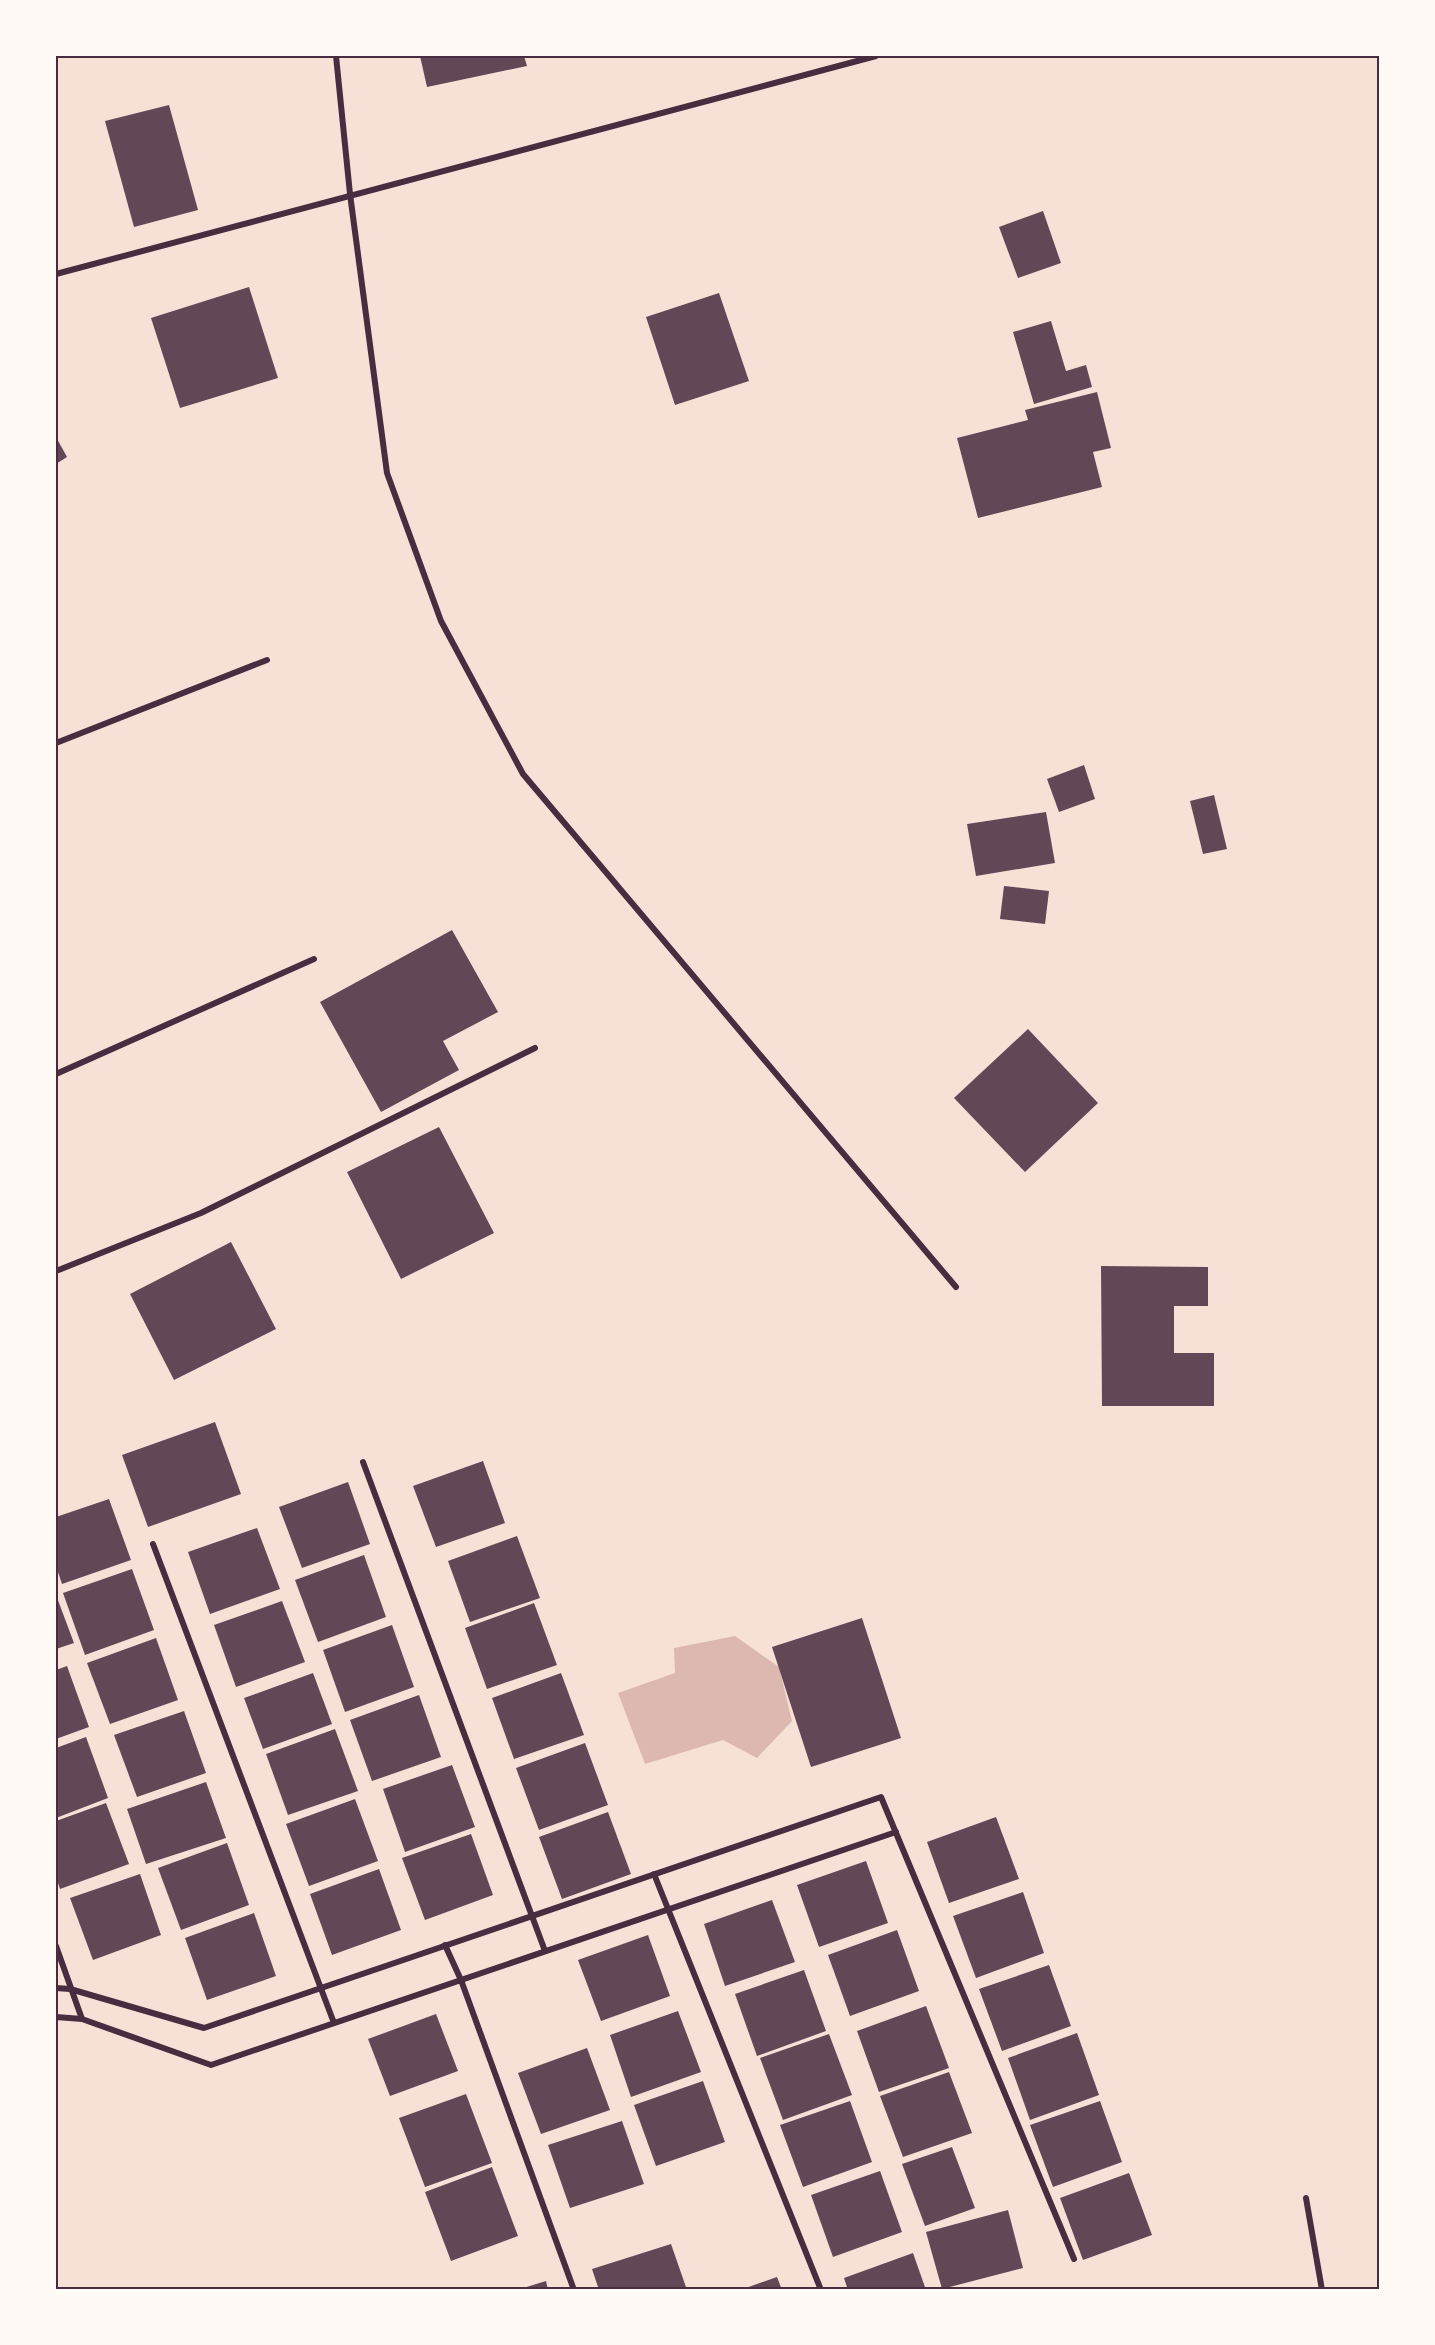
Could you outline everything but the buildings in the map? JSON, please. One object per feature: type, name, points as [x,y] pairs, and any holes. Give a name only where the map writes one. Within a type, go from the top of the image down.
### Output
[{"type":"street","points":[[336,56],[350,194],[387,473],[441,621],[523,774],[956,1287]]},
{"type":"street","points":[[56,274],[876,56]]},
{"type":"street","points":[[56,743],[267,660]]},
{"type":"street","points":[[56,1074],[314,959]]},
{"type":"street","points":[[56,1271],[201,1213],[535,1048]]},
{"type":"street","points":[[363,1462],[545,1951]]},
{"type":"street","points":[[153,1544],[334,2023]]},
{"type":"street","points":[[56,1988],[70,1989],[204,2028],[880,1797],[1074,2259]]},
{"type":"street","points":[[56,2017],[82,2019],[211,2065],[896,1832]]},
{"type":"street","points":[[654,1874],[821,2289]]},
{"type":"street","points":[[56,1946],[82,2019]]},
{"type":"street","points":[[445,1946],[460,1980],[574,2289]]},
{"type":"street","points":[[1306,2198],[1322,2289]]},
{"type":"shaded area","points":[[735,1636],[779,1667],[792,1721],[757,1758],[723,1740],[645,1764],[618,1693],[675,1673],[674,1648]]}]
